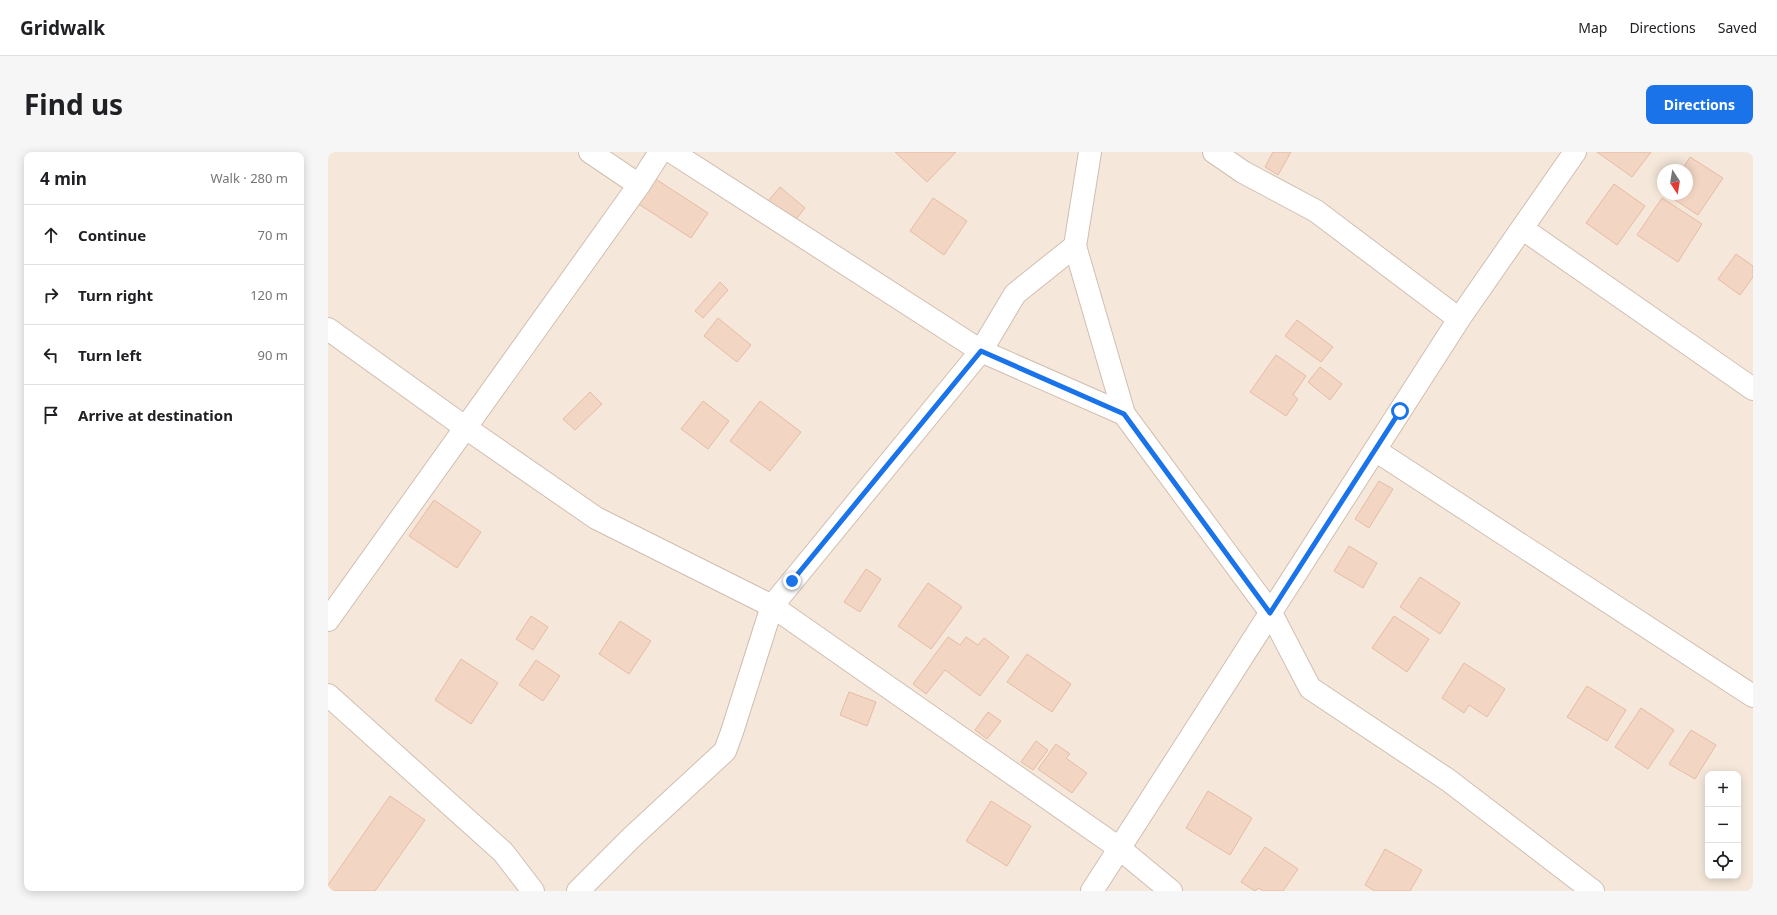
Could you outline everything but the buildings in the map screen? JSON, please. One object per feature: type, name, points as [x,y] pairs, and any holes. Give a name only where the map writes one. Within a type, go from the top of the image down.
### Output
[{"type":"street","points":[[590,152],[639,185]]},
{"type":"street","points":[[328,620],[639,185],[660,152]]},
{"type":"street","points":[[672,152],[981,351],[1124,414]]},
{"type":"street","points":[[1090,152],[1075,246],[1124,414],[1270,613],[1310,688],[1448,780],[1593,891]]},
{"type":"street","points":[[1214,152],[1243,172],[1316,211],[1460,319]]},
{"type":"street","points":[[1097,887],[1119,848],[1460,319],[1575,152]]},
{"type":"street","points":[[1523,229],[1753,389]]},
{"type":"street","points":[[578,891],[725,751],[772,606],[981,351],[1015,294],[1075,246]]},
{"type":"street","points":[[328,329],[466,428],[596,518],[772,606],[1119,848],[1171,891]]},
{"type":"street","points":[[1375,450],[1753,696]]},
{"type":"street","points":[[328,695],[503,852],[533,891]]},
{"type":"shaded area","points":[[328,152],[1753,152],[1753,891],[328,891]]},
{"type":"route","points":[[792,581],[981,351],[1124,414],[1270,613],[1400,411]]}]
